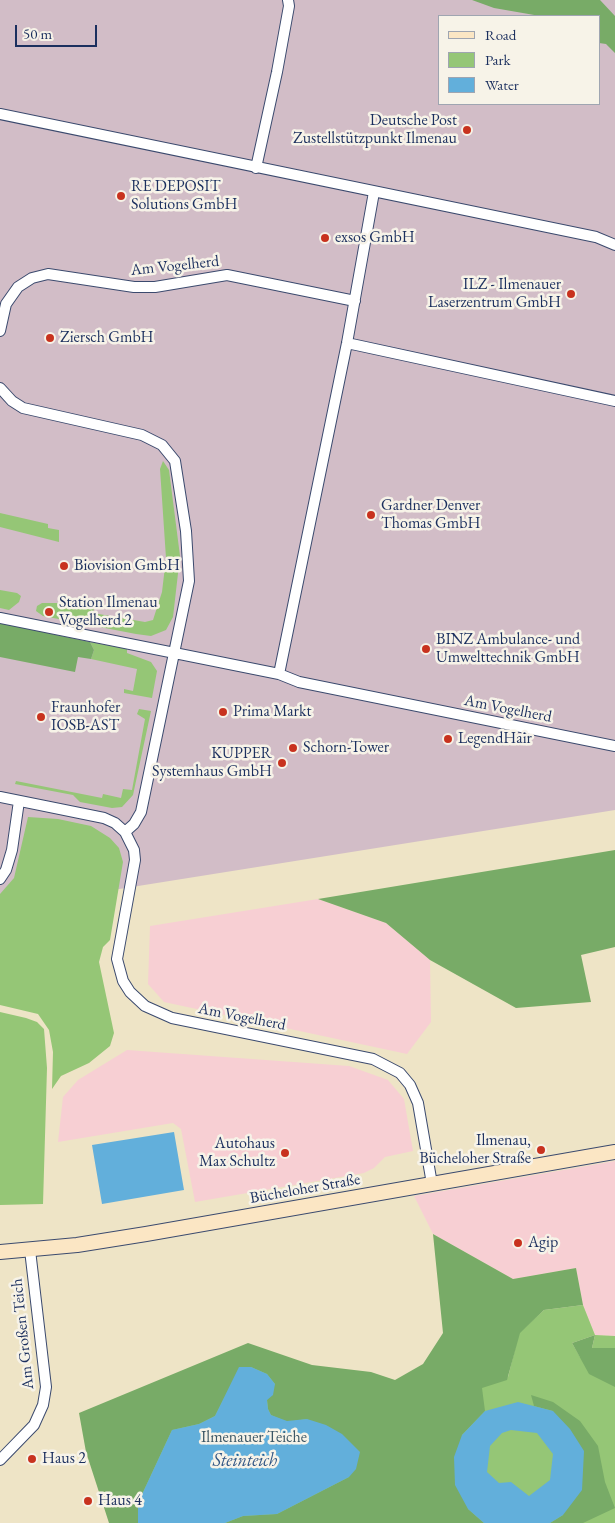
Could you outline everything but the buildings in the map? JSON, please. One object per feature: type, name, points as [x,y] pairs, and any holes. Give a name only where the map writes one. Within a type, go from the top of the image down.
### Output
[{"type":"main road","name":"Bücheloher Straße","points":[[0,1252],[30,1250],[146,1234],[615,1152]]},
{"type":"street","points":[[256,168],[290,6],[288,0]]},
{"type":"street","points":[[0,114],[596,237],[615,245]]},
{"type":"street","points":[[279,674],[347,343],[374,192]]},
{"type":"street","name":"Am Vogelherd","points":[[0,330],[6,304],[18,287],[32,278],[48,274],[134,287],[155,286],[227,275],[355,301]]},
{"type":"street","points":[[347,343],[615,401]]},
{"type":"street","points":[[0,388],[12,401],[23,408],[142,435],[155,440],[168,451],[175,461],[178,473],[189,581],[142,812],[134,824],[125,832],[115,823],[104,818],[0,797]]},
{"type":"street","name":"Am Vogelherd","points":[[0,618],[279,674],[299,682],[615,746]]},
{"type":"street","points":[[0,879],[6,870],[12,850],[19,801]]},
{"type":"street","name":"Am Vogelherd","points":[[125,832],[134,850],[132,876],[119,938],[117,959],[123,981],[136,999],[162,1015],[373,1059],[400,1073],[410,1085],[418,1103],[432,1184]]},
{"type":"street","name":"Am Großen Teich","points":[[0,1460],[34,1425],[43,1405],[46,1387],[30,1250]]},
{"type":"shaded area","points":[[0,0],[615,0],[615,810],[0,908]]},
{"type":"shaded area","points":[[318,899],[386,923],[430,960],[431,1022],[407,1054],[164,1002],[148,984],[150,926]]},
{"type":"shaded area","points":[[127,1050],[349,1066],[388,1080],[404,1099],[413,1151],[385,1157],[374,1168],[364,1173],[195,1202],[181,1129],[173,1123],[58,1142],[63,1097],[78,1080]]},
{"type":"shaded area","points":[[615,1161],[615,1336],[595,1335],[583,1305],[576,1268],[513,1279],[433,1234],[414,1196]]},
{"type":"green space","points":[[472,0],[600,0],[615,16],[615,53],[606,44],[600,43],[600,15],[534,15],[494,8]]},
{"type":"green space","points":[[163,461],[169,470],[180,556],[173,617],[166,630],[151,636],[136,634],[43,616],[36,611],[37,606],[42,603],[74,603],[94,607],[93,613],[145,622],[153,620],[162,592],[166,558],[160,469]]},
{"type":"green space","points":[[0,513],[48,524],[48,528],[59,530],[59,542],[0,527]]},
{"type":"green space","points":[[0,590],[17,593],[21,596],[19,602],[9,610],[0,608]]},
{"type":"green space","points":[[0,623],[90,642],[94,650],[91,659],[78,657],[75,672],[0,657]]},
{"type":"green space","points":[[90,642],[127,649],[127,653],[151,662],[157,671],[152,698],[124,693],[124,689],[133,691],[137,669],[91,659],[94,650]]},
{"type":"green space","points":[[139,709],[151,711],[133,795],[122,807],[112,808],[80,802],[73,795],[15,784],[16,781],[102,798],[103,794],[121,798],[123,789],[132,790],[145,719],[137,714]]},
{"type":"green space","points":[[28,817],[58,819],[91,826],[110,838],[119,848],[123,862],[110,940],[103,947],[99,962],[114,1033],[110,1046],[89,1063],[61,1076],[52,1089],[53,1052],[49,1030],[38,1014],[0,1005],[0,894],[14,878]]},
{"type":"green space","points":[[615,850],[615,947],[581,955],[591,1002],[516,1008],[430,960],[386,923],[318,899]]},
{"type":"green space","points":[[0,1012],[37,1022],[44,1029],[47,1068],[43,1204],[0,1205]]},
{"type":"green space","points":[[433,1234],[513,1279],[576,1268],[583,1305],[544,1310],[520,1333],[507,1380],[482,1388],[485,1411],[462,1435],[468,1509],[484,1523],[225,1523],[243,1516],[277,1514],[349,1477],[307,1419],[287,1422],[271,1415],[267,1400],[275,1384],[267,1374],[251,1367],[240,1367],[215,1416],[199,1424],[172,1430],[138,1503],[138,1523],[109,1523],[86,1452],[79,1413],[248,1343],[312,1365],[371,1372],[395,1380],[423,1364],[443,1333]]},
{"type":"green space","name":"Ilmenauer Teiche","points":[[583,1305],[595,1335],[572,1343],[580,1357],[591,1353],[615,1353],[615,1523],[115,1523],[82,1414],[250,1348],[311,1366],[366,1376],[395,1385],[505,1378],[508,1377],[519,1333],[544,1310]]},
{"type":"green space","points":[[595,1335],[615,1336],[615,1348],[592,1348]]},
{"type":"green space","points":[[595,1335],[592,1348],[615,1348],[615,1387],[589,1374],[572,1343]]},
{"type":"green space","points":[[531,1395],[553,1402],[580,1421],[598,1446],[605,1482],[615,1508],[583,1523],[550,1523],[563,1515],[553,1411],[534,1406]]},
{"type":"water","points":[[174,1132],[184,1190],[102,1204],[92,1145]]},
{"type":"water","name":"Steinteich","points":[[239,1367],[251,1367],[267,1374],[275,1384],[273,1395],[267,1400],[271,1415],[287,1421],[307,1419],[326,1425],[342,1434],[360,1452],[356,1469],[349,1477],[277,1514],[243,1516],[225,1523],[138,1523],[138,1503],[172,1430],[199,1424],[215,1416]]},
{"type":"water","points":[[518,1402],[553,1411],[570,1429],[584,1451],[582,1490],[563,1515],[550,1523],[484,1523],[468,1509],[455,1485],[454,1457],[462,1435],[485,1411]],"holes":[[[511,1430],[537,1433],[553,1454],[550,1480],[529,1496],[511,1482],[499,1483],[487,1472],[490,1446],[502,1433]]]},
{"type":"place","name":"Deutsche Post Zustellstützpunkt Ilmenau","points":[[467,130]]},
{"type":"place","name":"RE DEPOSIT Solutions GmbH","points":[[121,196]]},
{"type":"place","name":"exsos GmbH","points":[[325,238]]},
{"type":"place","name":"ILZ - Ilmenauer Laserzentrum GmbH","points":[[571,294]]},
{"type":"place","name":"Ziersch GmbH","points":[[50,338]]},
{"type":"place","name":"Gardner Denver Thomas GmbH","points":[[371,515]]},
{"type":"place","name":"Biovision GmbH","points":[[64,566]]},
{"type":"place","name":"Station Ilmenau Vogelherd 2","points":[[49,612]]},
{"type":"place","name":"BINZ Ambulance- und Umwelttechnik GmbH","points":[[426,649]]},
{"type":"place","name":"Prima Markt","points":[[223,712]]},
{"type":"place","name":"Fraunhofer IOSB-AST","points":[[41,717]]},
{"type":"place","name":"LegendHair","points":[[448,739]]},
{"type":"place","name":"Schorn-Tower","points":[[293,748]]},
{"type":"place","name":"KUPPER Systemhaus GmbH","points":[[282,763]]},
{"type":"place","name":"Ilmenau, Bücheloher Straße","points":[[541,1150]]},
{"type":"place","name":"Autohaus Max Schultz","points":[[285,1153]]},
{"type":"place","name":"Agip","points":[[518,1243]]},
{"type":"place","name":"Haus 2","points":[[32,1459]]},
{"type":"place","name":"Haus 4","points":[[88,1501]]}]
